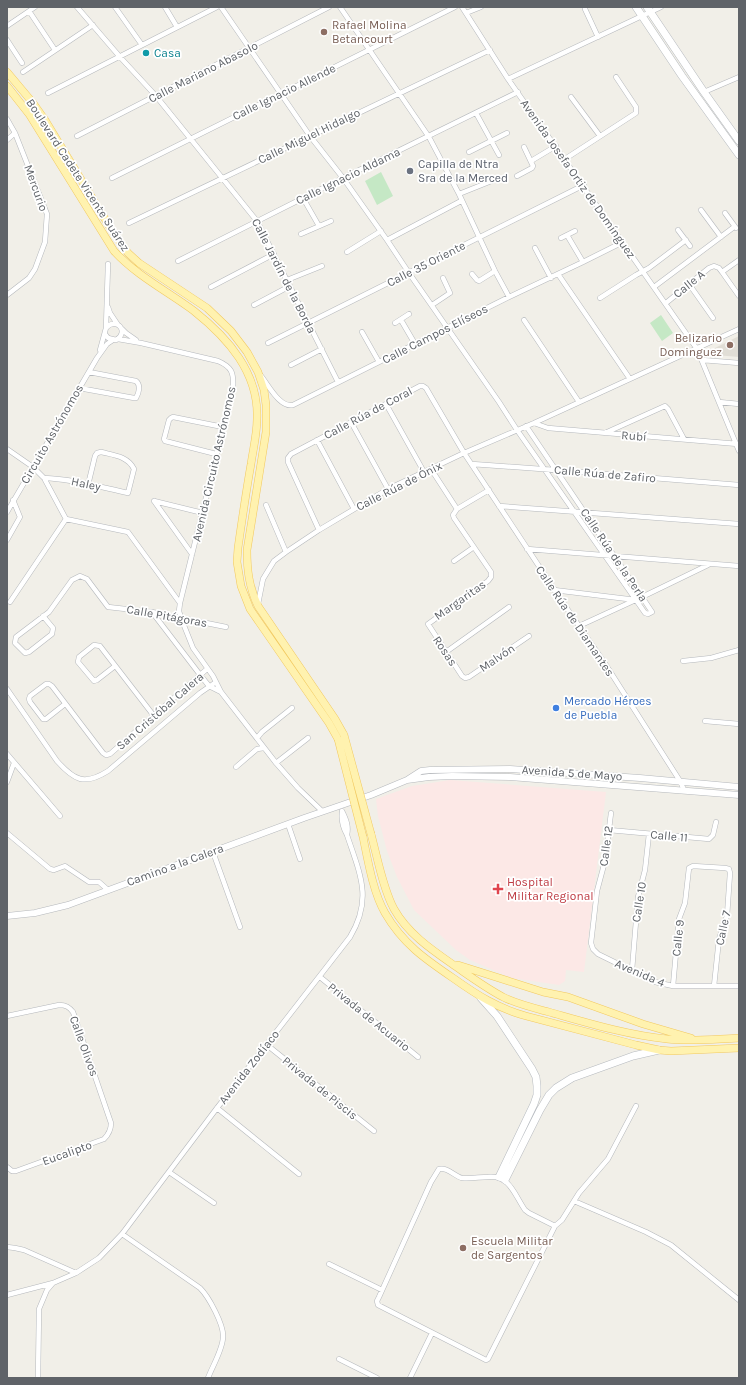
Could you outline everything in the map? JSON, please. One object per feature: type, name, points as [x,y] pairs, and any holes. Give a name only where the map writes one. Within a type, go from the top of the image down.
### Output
[{"type":"main road","points":[[636,7],[682,76],[725,128],[739,141]]},
{"type":"main road","points":[[649,10],[704,92],[739,154]]},
{"type":"main road","name":"Boulevard Cadete Vicente Suárez","points":[[7,72],[42,116],[114,234],[128,253],[139,263],[207,308],[231,331],[247,352],[258,372],[264,390],[266,405],[266,432],[247,550],[248,580],[258,606],[335,719],[371,834],[383,881],[394,908],[407,926],[419,940],[483,986],[504,998],[527,1006],[646,1037],[668,1040],[698,1041],[739,1038]]},
{"type":"main road","name":"Boulevard Cadete Vicente Suárez","points":[[7,86],[29,114],[114,251],[135,270],[193,311],[215,329],[235,352],[249,373],[254,390],[257,420],[238,548],[237,562],[241,586],[250,609],[341,737],[374,886],[385,913],[400,935],[428,962],[481,998],[513,1012],[629,1044],[659,1050],[671,1051],[739,1048]]},
{"type":"main road","points":[[446,960],[464,968],[543,992],[568,997],[644,1024],[698,1041]]},
{"type":"main road","points":[[481,998],[504,1026],[532,1069],[537,1082],[537,1095],[534,1104],[502,1178]]},
{"type":"main road","points":[[502,1178],[540,1110],[549,1095],[556,1088],[572,1078],[633,1056],[659,1050]]},
{"type":"street","points":[[7,26],[35,7]]},
{"type":"street","name":"Calle Jardín de la Borda","points":[[77,7],[156,96],[257,221],[338,382]]},
{"type":"street","points":[[115,7],[142,45]]},
{"type":"street","points":[[166,7],[177,27]]},
{"type":"street","points":[[48,93],[217,7]]},
{"type":"street","name":"Calle Rúa de la Perla","points":[[221,7],[310,136],[343,178],[381,231],[499,402],[516,430],[604,555],[645,613],[649,614],[652,612],[526,426]]},
{"type":"street","name":"Calle Mariano Abasolo","points":[[77,136],[329,7]]},
{"type":"street","points":[[340,7],[400,93],[428,137],[459,194],[495,271],[509,297]]},
{"type":"street","name":"Calle Ignacio Allende","points":[[112,178],[455,7]]},
{"type":"street","name":"Avenida Josefa Ortiz de Domínguez","points":[[462,7],[508,79],[584,185],[697,349],[738,444],[739,451]]},
{"type":"street","points":[[466,13],[481,7]]},
{"type":"street","points":[[508,79],[642,16],[649,10],[661,7]]},
{"type":"street","points":[[585,9],[598,37]]},
{"type":"street","points":[[29,11],[55,50]]},
{"type":"street","points":[[23,72],[93,25]]},
{"type":"street","points":[[7,40],[22,63]]},
{"type":"street","name":"Calle Miguel Hidalgo","points":[[130,223],[490,50]]},
{"type":"street","points":[[565,160],[636,113],[636,107],[616,77]]},
{"type":"street","points":[[704,92],[739,77]]},
{"type":"street","name":"Calle Ignacio Aldama","points":[[178,261],[518,92]]},
{"type":"street","points":[[571,97],[600,136]]},
{"type":"street","points":[[476,113],[499,155]]},
{"type":"street","name":"Mercurio","points":[[7,119],[15,133],[46,208],[47,214],[45,242],[35,269],[28,278],[7,295]]},
{"type":"street","points":[[7,140],[15,133]]},
{"type":"street","points":[[469,152],[507,133]]},
{"type":"street","points":[[531,161],[556,146]]},
{"type":"street","points":[[516,176],[533,167],[524,147]]},
{"type":"street","points":[[459,194],[499,178]]},
{"type":"street","name":"Calle 35 Oriente","points":[[268,343],[584,185]]},
{"type":"street","points":[[303,198],[319,226]]},
{"type":"street","points":[[387,240],[462,201]]},
{"type":"street","points":[[701,210],[721,237]]},
{"type":"street","points":[[654,286],[735,228],[726,213]]},
{"type":"street","points":[[301,234],[331,220]]},
{"type":"street","points":[[678,230],[690,246]]},
{"type":"street","points":[[347,252],[381,231]]},
{"type":"street","points":[[561,238],[575,231]]},
{"type":"street","points":[[567,235],[584,262]]},
{"type":"street","points":[[600,298],[644,271],[686,240]]},
{"type":"street","name":"Calle Campos Elíseos","points":[[258,372],[281,402],[290,406],[623,242]]},
{"type":"street","points":[[535,248],[551,278]]},
{"type":"street","points":[[211,287],[274,254]]},
{"type":"street","name":"Calle A","points":[[666,303],[709,268],[714,266],[719,268],[722,272],[739,260]]},
{"type":"street","name":"Circuito Astrónomos","points":[[97,358],[106,331],[108,264]]},
{"type":"street","points":[[287,280],[322,266]]},
{"type":"street","points":[[472,274],[479,281],[495,271]]},
{"type":"street","points":[[722,272],[739,296]]},
{"type":"street","points":[[558,274],[630,379]]},
{"type":"street","points":[[432,305],[450,293],[443,278]]},
{"type":"street","points":[[689,284],[713,318]]},
{"type":"street","points":[[254,305],[290,286]]},
{"type":"street","name":"Circuito Astrónomos","points":[[107,304],[110,313],[119,326]]},
{"type":"street","points":[[395,323],[409,314]]},
{"type":"street","points":[[401,320],[415,344]]},
{"type":"street","points":[[524,320],[579,402]]},
{"type":"street","points":[[112,324],[119,326],[122,334],[116,340],[108,338],[106,331],[112,324]]},
{"type":"street","name":"Avenida Circuito Astrónomos","points":[[119,326],[142,343]]},
{"type":"street","name":"Calle Rúa de Ónix","points":[[258,606],[261,586],[266,572],[274,561],[319,530],[388,489],[464,453],[534,423],[739,329]]},
{"type":"street","points":[[362,332],[379,362]]},
{"type":"street","name":"Circuito Astrónomos","points":[[7,512],[97,358],[103,349],[116,340]]},
{"type":"street","name":"Avenida Circuito Astrónomos","points":[[116,340],[142,343],[218,361],[229,367],[234,378],[233,388],[179,611],[193,648],[221,692]]},
{"type":"street","points":[[291,365],[322,349]]},
{"type":"street","points":[[702,360],[739,363]]},
{"type":"street","points":[[80,388],[134,398],[138,395],[139,385],[136,381],[89,372]]},
{"type":"street","name":"Calle Rúa de Coral","points":[[319,530],[288,462],[288,458],[291,454],[317,440],[420,386],[423,386],[426,388],[464,453]]},
{"type":"street","points":[[719,402],[739,404]]},
{"type":"street","points":[[386,404],[424,472]]},
{"type":"street","points":[[604,434],[665,406],[684,439]]},
{"type":"street","points":[[216,454],[165,442],[169,420],[173,417],[223,427]]},
{"type":"street","points":[[351,422],[388,489]]},
{"type":"street","name":"Rubí","points":[[534,423],[548,428],[604,434],[738,444]]},
{"type":"street","points":[[317,440],[354,509]]},
{"type":"street","points":[[7,449],[33,467],[44,478],[66,519],[128,532],[180,603]]},
{"type":"street","name":"Haley","points":[[44,478],[57,478],[88,485],[128,493],[133,472],[132,466],[123,458],[101,452],[98,453],[95,456],[88,485]]},
{"type":"street","name":"Calle Rúa de Diamantes","points":[[464,453],[554,590],[604,662],[680,781],[684,790]]},
{"type":"street","name":"Calle Rúa de Zafiro","points":[[472,464],[739,485]]},
{"type":"street","points":[[431,469],[457,509]]},
{"type":"street","points":[[454,561],[474,547],[453,515],[457,509],[489,490]]},
{"type":"street","points":[[7,540],[20,517],[13,500]]},
{"type":"street","points":[[192,554],[154,501],[203,512]]},
{"type":"street","points":[[266,505],[286,552]]},
{"type":"street","points":[[499,506],[739,524]]},
{"type":"street","points":[[10,602],[66,519]]},
{"type":"street","name":"Margaritas","points":[[428,624],[488,581],[491,577],[490,572],[474,547]]},
{"type":"street","points":[[527,549],[739,566]]},
{"type":"street","points":[[579,626],[710,564]]},
{"type":"street","name":"Calle Pitágoras","points":[[43,616],[49,612],[72,580],[80,576],[87,579],[108,607],[152,612],[226,627]]},
{"type":"street","points":[[554,590],[636,600]]},
{"type":"street","points":[[446,652],[509,607]]},
{"type":"street","points":[[152,612],[201,676],[210,686],[221,692],[276,763],[298,788],[322,811]]},
{"type":"street","points":[[43,616],[53,628],[52,634],[29,652],[25,653],[15,643],[15,640],[43,616]]},
{"type":"street","name":"Rosas","points":[[428,624],[462,676],[465,678]]},
{"type":"street","name":"Malvón","points":[[465,678],[469,677],[529,636]]},
{"type":"street","points":[[115,666],[97,680],[92,679],[78,662],[78,657],[94,645],[100,646],[154,716]]},
{"type":"street","points":[[682,661],[712,658],[739,650]]},
{"type":"street","name":"San Cristóbal Calera","points":[[65,704],[103,752],[110,754],[201,676],[207,669]]},
{"type":"street","points":[[7,690],[66,772],[76,778],[86,780],[98,778],[108,771],[200,693],[216,682]]},
{"type":"street","points":[[48,684],[52,686],[65,704],[46,719],[43,719],[29,699],[35,692],[48,684]]},
{"type":"street","points":[[258,738],[262,732],[292,708]]},
{"type":"street","points":[[705,721],[739,724]]},
{"type":"street","points":[[276,763],[308,738]]},
{"type":"street","points":[[236,767],[257,750],[264,748]]},
{"type":"street","points":[[7,754],[60,816]]},
{"type":"street","points":[[7,782],[14,763]]},
{"type":"street","points":[[477,768],[477,776]]},
{"type":"street","name":"Avenida 5 de Mayo","points":[[340,805],[371,795],[407,780],[421,771],[477,768],[680,781],[739,787]]},
{"type":"street","name":"Avenida 5 de Mayo","points":[[407,780],[430,777],[510,777],[739,795]]},
{"type":"street","points":[[715,793],[716,785]]},
{"type":"street","name":"Camino a la Calera","points":[[7,916],[35,913],[59,908],[340,805]]},
{"type":"street","name":"Avenida Zodíaco","points":[[7,1295],[53,1283],[76,1273],[99,1258],[122,1234],[217,1108],[350,937],[356,927],[363,902],[362,883],[348,835],[342,822],[340,805]]},
{"type":"street","name":"Calle 12","points":[[593,949],[592,944],[597,891],[605,861],[611,813]]},
{"type":"street","name":"Calle 11","points":[[609,830],[709,839],[713,835],[716,822]]},
{"type":"street","points":[[288,824],[300,859]]},
{"type":"street","points":[[7,833],[50,869],[54,870],[66,866],[87,881],[92,883],[99,882],[108,890]]},
{"type":"street","name":"Calle 10","points":[[632,970],[638,897],[645,870],[649,834]]},
{"type":"street","points":[[213,852],[240,927]]},
{"type":"street","name":"Calle 7","points":[[690,868],[693,866],[729,869],[730,873],[727,916],[719,939],[714,986]]},
{"type":"street","name":"Calle 9","points":[[673,986],[679,919],[685,903],[690,868]]},
{"type":"street","name":"Avenida 4","points":[[593,949],[598,954],[655,982],[673,986],[739,986]]},
{"type":"street","name":"Privada de Acuario","points":[[320,977],[418,1057]]},
{"type":"street","name":"Calle Olivos","points":[[7,1016],[60,1005],[69,1007],[73,1012],[111,1123]]},
{"type":"street","name":"Privada de Piscis","points":[[267,1045],[374,1131]]},
{"type":"street","points":[[555,1226],[525,1210],[502,1178],[462,1178],[443,1168],[438,1170],[431,1182],[377,1301],[380,1306],[486,1360],[488,1359],[555,1226],[562,1220],[586,1184],[608,1159],[636,1106]]},
{"type":"street","points":[[217,1108],[299,1174]]},
{"type":"street","name":"Eucalipto","points":[[7,1167],[12,1171],[16,1171],[104,1139],[108,1136],[111,1129],[111,1123]]},
{"type":"street","points":[[169,1172],[214,1203]]},
{"type":"street","points":[[574,1201],[646,1232],[671,1245],[739,1300]]},
{"type":"street","points":[[122,1234],[200,1288],[212,1303],[224,1336],[208,1378]]},
{"type":"street","points":[[7,1247],[24,1250],[76,1273]]},
{"type":"street","points":[[329,1264],[382,1290]]},
{"type":"street","points":[[38,1378],[39,1309],[43,1299],[53,1283]]},
{"type":"street","points":[[410,1378],[432,1333]]},
{"type":"street","points":[[339,1359],[377,1378]]},
{"type":"shaded area","name":"Belizario Dominguez","points":[[739,336],[739,357],[703,354]]},
{"type":"shaded area","name":"Hospital Militar Regional","points":[[450,780],[606,792],[584,972],[566,970],[565,981],[559,985],[512,978],[470,960],[456,950],[414,910],[397,877],[387,851],[378,816],[376,799],[412,786]]},
{"type":"green space","points":[[381,172],[393,196],[377,205],[365,181]]},
{"type":"green space","points":[[661,315],[673,333],[662,341],[650,323]]},
{"type":"place","name":"Rafael Molina Betancourt","points":[[324,32]]},
{"type":"place","name":"Casa","points":[[146,53]]},
{"type":"place","name":"Capilla de Ntra Sra de la Merced","points":[[410,171]]},
{"type":"place","name":"Belizario Dominguez","points":[[730,345]]},
{"type":"place","name":"Mercado Héroes de Puebla","points":[[556,708]]},
{"type":"place","name":"Hospital Militar Regional","points":[[498,889]]},
{"type":"place","name":"Escuela Militar de Sargentos","points":[[463,1248]]}]
